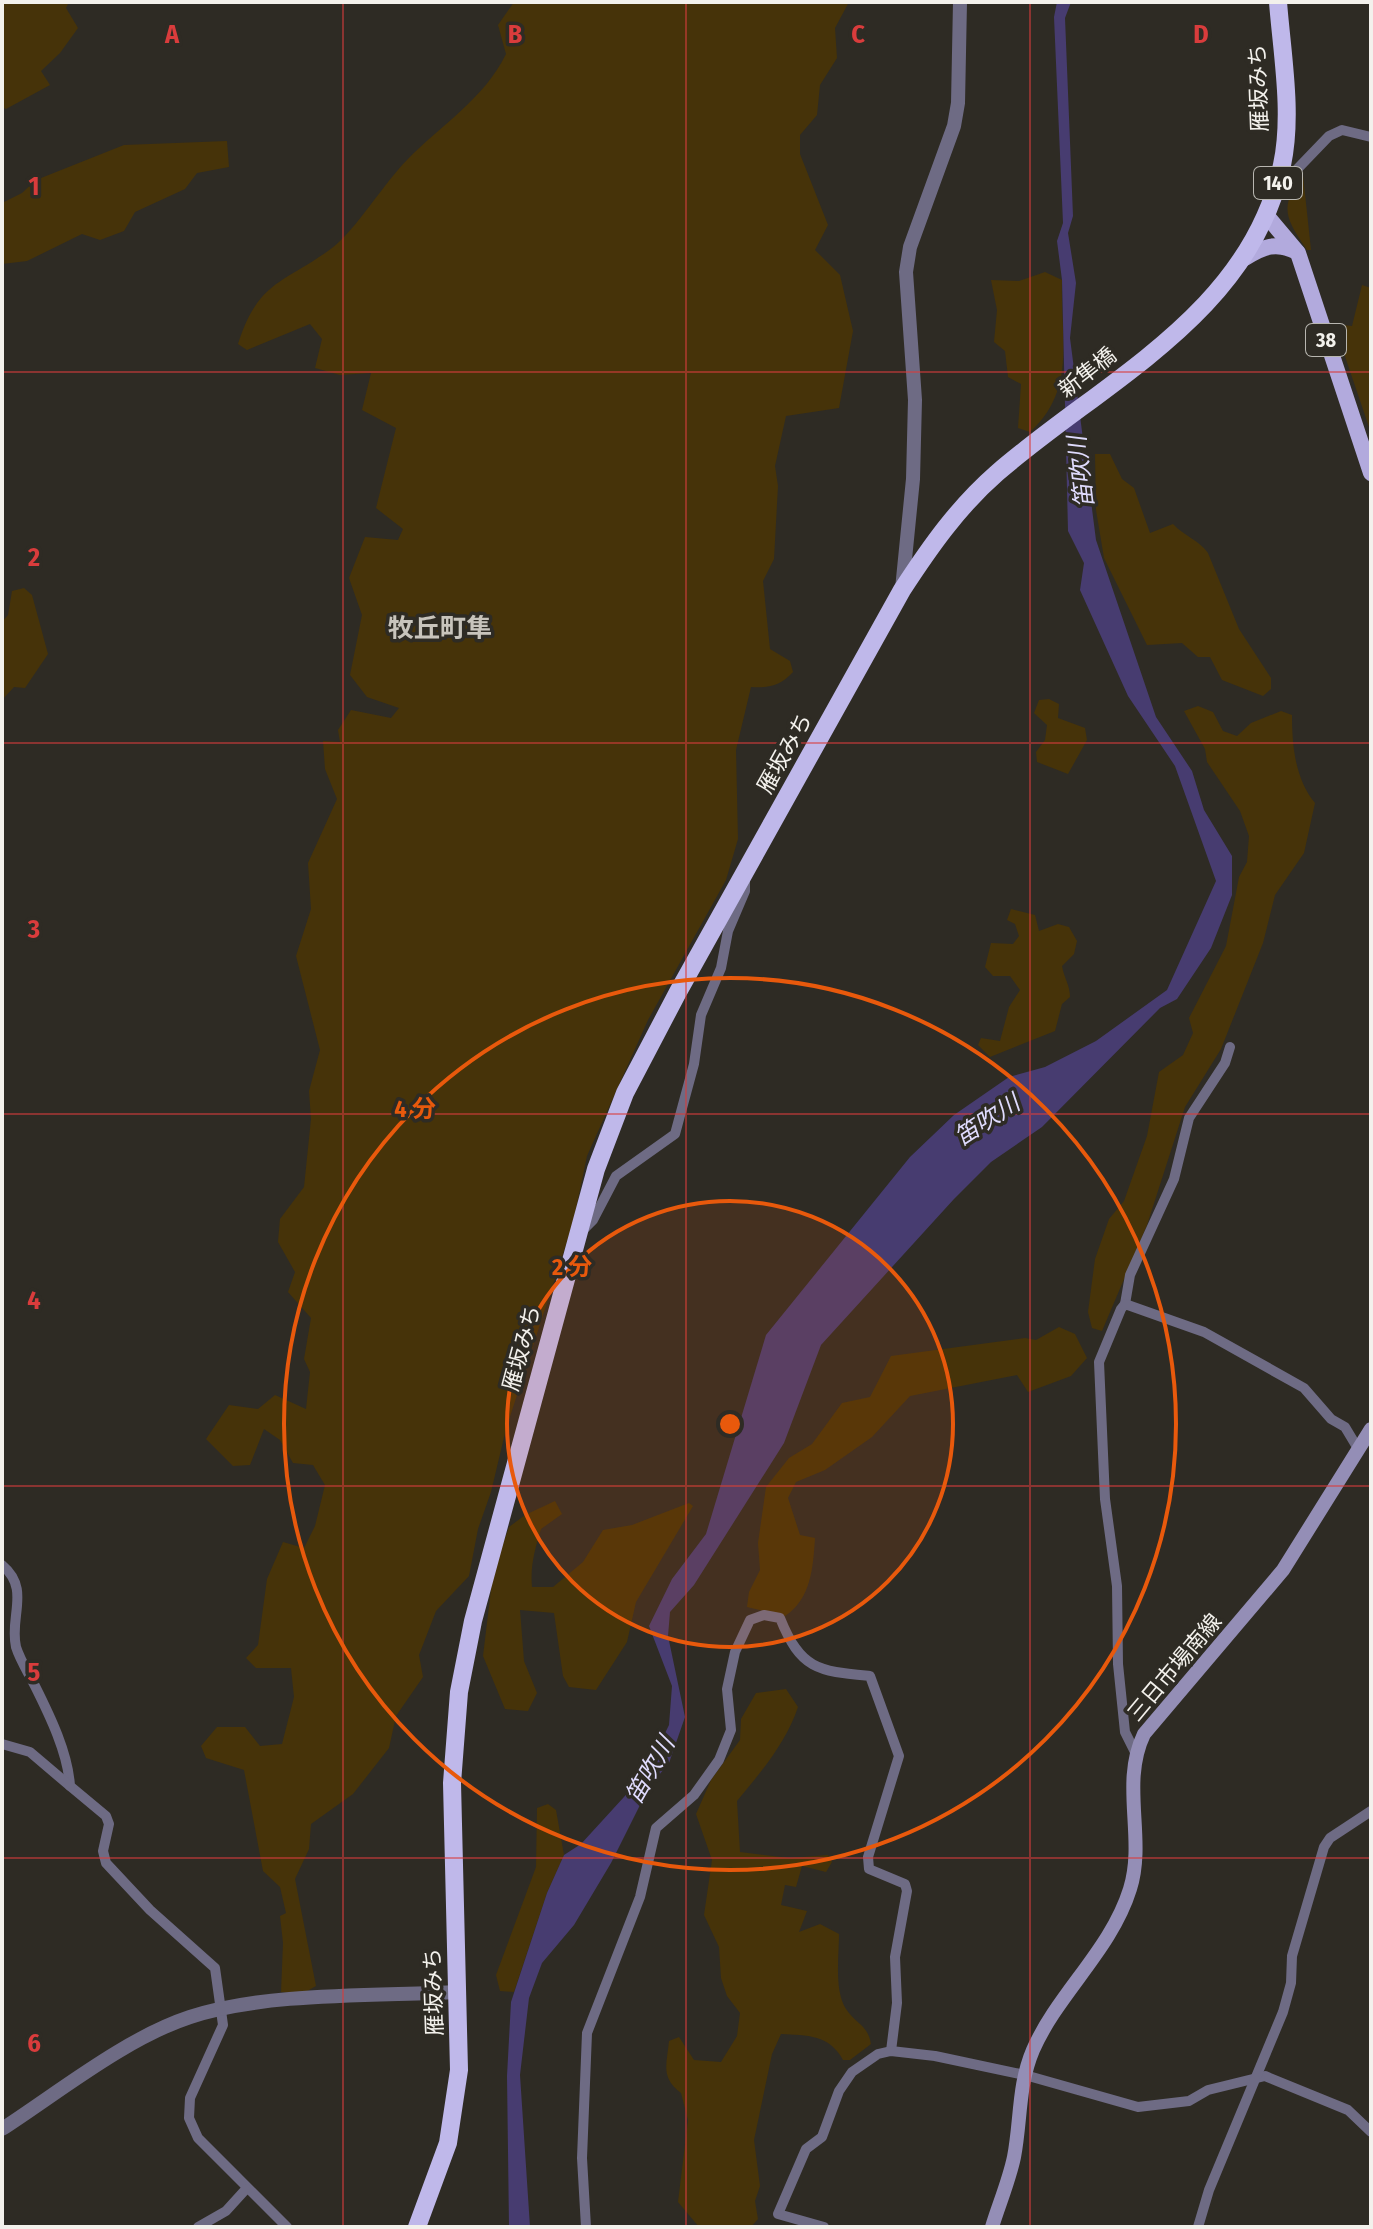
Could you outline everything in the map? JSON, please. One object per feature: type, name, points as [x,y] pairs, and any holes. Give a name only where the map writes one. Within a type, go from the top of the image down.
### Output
[{"type":"highway","name":"雁坂みち","points":[[1179,332],[1216,296],[1245,258],[1275,191],[1284,153],[1285,127],[1278,2]]},
{"type":"highway","name":"新隼橋","points":[[1024,451],[1179,332]]},
{"type":"highway","name":"雁坂みち","points":[[417,2227],[439,2173],[455,2107],[459,2070],[452,1783],[459,1692],[479,1598],[577,1234],[609,1131],[631,1080],[902,590],[940,533],[966,502],[1024,451]]},
{"type":"main road","name":"38","points":[[1266,215],[1298,253],[1371,473]]},
{"type":"main road","points":[[1245,258],[1264,246],[1276,245],[1298,253]]},
{"type":"main road","name":"三日市場南線","points":[[992,2227],[1014,2158],[1025,2075],[1035,2046],[1118,1921],[1130,1891],[1136,1859],[1132,1765],[1135,1752],[1144,1734],[1283,1570],[1371,1429]]},
{"type":"street","points":[[902,590],[913,479],[915,400],[906,272],[910,247],[954,126],[958,103],[960,2]]},
{"type":"street","points":[[1275,191],[1329,136],[1342,130],[1371,137]]},
{"type":"street","points":[[577,1234],[593,1220],[616,1176],[665,1144],[679,1125],[694,1064],[699,1025],[721,968],[728,931],[745,891],[745,872]]},
{"type":"street","points":[[1135,1752],[1125,1732],[1118,1664],[1117,1586],[1105,1499],[1099,1362],[1125,1304],[1130,1275],[1174,1179],[1189,1118],[1225,1063],[1230,1047]]},
{"type":"street","points":[[1125,1304],[1204,1332],[1304,1388],[1331,1419],[1345,1427],[1357,1447]]},
{"type":"street","points":[[2,1565],[15,1580],[19,1596],[17,1650],[44,1705],[69,1772],[70,1786]]},
{"type":"street","points":[[586,2227],[582,2158],[587,2033],[640,1897],[656,1828],[694,1795],[719,1760],[731,1730],[727,1689],[735,1652],[750,1620],[764,1615],[780,1618],[802,1660],[824,1672],[870,1676],[899,1756],[868,1857],[869,1869],[905,1884],[907,1891],[895,1957],[897,2003],[891,2051]]},
{"type":"street","points":[[2,1744],[30,1752],[106,1816],[109,1824],[103,1851],[106,1863],[150,1910],[215,1968],[223,2025],[190,2098],[189,2118],[198,2138],[287,2227]]},
{"type":"street","points":[[1198,2227],[1209,2190],[1283,2012],[1291,1983],[1292,1956],[1324,1847],[1330,1838],[1371,1811]]},
{"type":"street","points":[[2,2129],[153,2034],[222,2007],[457,1992]]},
{"type":"street","points":[[824,2227],[778,2214],[806,2149],[822,2137],[839,2091],[852,2072],[878,2054],[891,2051],[935,2056],[1025,2075],[1138,2107],[1189,2101],[1208,2090],[1249,2082],[1258,2076]]},
{"type":"street","points":[[1258,2076],[1348,2110],[1371,2132]]},
{"type":"street","points":[[198,2227],[226,2211],[246,2189]]},
{"type":"shaded area","points":[[2,2],[69,2],[66,8],[78,28],[60,53],[41,71],[50,85],[6,109],[2,107]]},
{"type":"shaded area","points":[[514,2],[849,2],[835,28],[837,58],[820,85],[817,115],[800,135],[800,154],[828,225],[815,250],[840,275],[853,331],[839,408],[786,416],[775,466],[778,486],[774,559],[763,581],[770,649],[790,661],[793,672],[774,685],[751,687],[736,750],[738,839],[726,880],[648,1020],[587,1156],[573,1223],[506,1429],[491,1492],[478,1529],[469,1576],[436,1611],[419,1655],[423,1677],[396,1716],[389,1748],[353,1794],[311,1824],[309,1849],[295,1879],[316,1986],[302,1994],[281,1992],[283,1943],[280,1916],[286,1913],[280,1887],[263,1871],[244,1770],[206,1758],[201,1746],[217,1727],[245,1727],[260,1746],[282,1744],[294,1697],[291,1668],[256,1668],[246,1658],[258,1645],[267,1579],[283,1542],[304,1548],[315,1526],[325,1485],[313,1465],[293,1463],[280,1440],[264,1429],[250,1465],[233,1466],[206,1439],[229,1405],[258,1409],[275,1395],[306,1409],[310,1372],[304,1359],[311,1318],[288,1292],[295,1272],[278,1242],[280,1219],[304,1187],[311,1119],[309,1091],[320,1050],[296,956],[311,909],[308,863],[337,799],[325,769],[323,741],[340,742],[338,730],[351,710],[391,718],[399,708],[367,697],[350,675],[362,615],[349,578],[365,537],[398,540],[403,529],[376,508],[396,428],[362,410],[371,373],[340,375],[315,368],[322,339],[310,324],[247,350],[238,344],[246,323],[264,295],[341,240],[407,160],[486,85],[506,54],[498,25]]},
{"type":"shaded area","points":[[227,141],[229,167],[197,173],[185,189],[135,212],[124,231],[100,240],[82,234],[27,261],[2,264],[2,203],[22,193],[36,180],[124,145]]},
{"type":"shaded area","points":[[1303,175],[1311,250],[1307,250],[1300,239],[1288,213],[1290,196]]},
{"type":"shaded area","points":[[1045,272],[1062,280],[1063,362],[1055,398],[1045,416],[1030,432],[1018,428],[1021,384],[1008,377],[1005,351],[994,342],[997,310],[991,280],[1019,281]]},
{"type":"shaded area","points":[[1362,285],[1371,288],[1371,433],[1334,324],[1352,326]]},
{"type":"shaded area","points":[[1095,454],[1110,454],[1122,479],[1134,488],[1150,533],[1173,524],[1208,553],[1239,629],[1271,678],[1271,689],[1263,696],[1222,680],[1210,657],[1198,657],[1182,643],[1147,645],[1104,558],[1096,510]]},
{"type":"shaded area","points":[[24,588],[32,595],[48,654],[25,688],[14,687],[2,700],[2,622],[8,615],[12,591]]},
{"type":"shaded area","points":[[1049,699],[1059,704],[1058,718],[1085,728],[1087,740],[1068,774],[1037,762],[1036,752],[1045,740],[1047,725],[1034,713],[1039,700]]},
{"type":"shaded area","points":[[1198,706],[1213,712],[1223,731],[1237,736],[1251,723],[1281,711],[1292,715],[1299,773],[1315,803],[1304,853],[1275,895],[1263,943],[1221,1049],[1185,1107],[1147,1225],[1102,1331],[1092,1328],[1088,1312],[1095,1259],[1109,1219],[1124,1201],[1147,1136],[1159,1072],[1183,1055],[1193,1033],[1189,1018],[1226,946],[1239,877],[1247,862],[1249,836],[1240,811],[1207,762],[1205,749],[1184,711]]},
{"type":"shaded area","points":[[1011,909],[1035,915],[1039,931],[1058,924],[1069,927],[1077,941],[1074,954],[1062,966],[1070,997],[1062,1004],[1055,1031],[990,1057],[978,1045],[981,1038],[1000,1041],[1009,1007],[1020,990],[1010,976],[993,976],[985,967],[991,943],[1013,944],[1019,936],[1015,924],[1007,920]]},
{"type":"shaded area","points":[[1059,1327],[1075,1334],[1087,1358],[1071,1376],[1028,1392],[1017,1375],[910,1396],[872,1437],[825,1470],[796,1482],[788,1498],[800,1535],[815,1538],[809,1582],[800,1601],[785,1616],[747,1607],[749,1592],[760,1570],[758,1543],[766,1487],[789,1458],[812,1444],[842,1403],[870,1397],[891,1356],[1025,1338],[1036,1340]]},
{"type":"shaded area","points":[[555,1501],[562,1514],[541,1529],[532,1565],[532,1587],[553,1587],[583,1562],[603,1530],[632,1525],[689,1503],[693,1506],[636,1602],[627,1642],[596,1690],[569,1687],[563,1676],[554,1613],[520,1610],[524,1661],[537,1693],[528,1711],[505,1709],[483,1656],[493,1573],[509,1527],[525,1515]]},
{"type":"shaded area","points":[[786,1689],[798,1707],[793,1720],[772,1757],[737,1801],[740,1852],[790,1858],[828,1855],[832,1862],[826,1872],[802,1866],[796,1887],[785,1885],[781,1905],[807,1911],[799,1932],[820,1924],[839,1934],[838,1973],[842,2001],[867,2033],[871,2044],[850,2060],[843,2060],[825,2041],[809,2036],[781,2034],[772,2054],[754,2140],[760,2186],[755,2201],[758,2219],[751,2227],[699,2227],[678,2202],[688,2120],[681,2093],[667,2076],[669,2041],[679,2037],[694,2060],[721,2062],[737,2036],[740,2013],[727,1996],[721,1978],[719,1947],[704,1915],[712,1860],[696,1814],[711,1780],[740,1740],[741,1719],[756,1693]]},
{"type":"shaded area","points":[[548,1804],[556,1810],[564,1855],[547,1893],[514,1992],[500,1991],[496,1975],[536,1867],[537,1808]]},
{"type":"water","name":"笛吹川","points":[[1057,2],[1071,2],[1065,18],[1073,216],[1068,233],[1076,283],[1070,338],[1096,540],[1156,717],[1192,771],[1204,810],[1232,856],[1232,895],[1211,948],[1177,999],[1160,1008],[1042,1127],[991,1162],[821,1345],[784,1443],[694,1585],[670,1612],[668,1636],[685,1717],[669,1763],[649,1787],[611,1863],[574,1925],[542,1963],[529,1998],[520,2075],[530,2227],[509,2227],[507,2076],[511,2002],[547,1893],[564,1855],[581,1844],[645,1774],[669,1725],[672,1686],[649,1626],[672,1579],[706,1534],[766,1335],[910,1157],[954,1115],[1009,1077],[1045,1067],[1096,1041],[1167,990],[1216,881],[1175,766],[1128,696],[1080,590],[1084,563],[1068,531],[1062,280],[1057,241],[1063,223],[1054,17]]},
{"type":"district","name":"牧丘町隼","points":[[440,628]]}]
